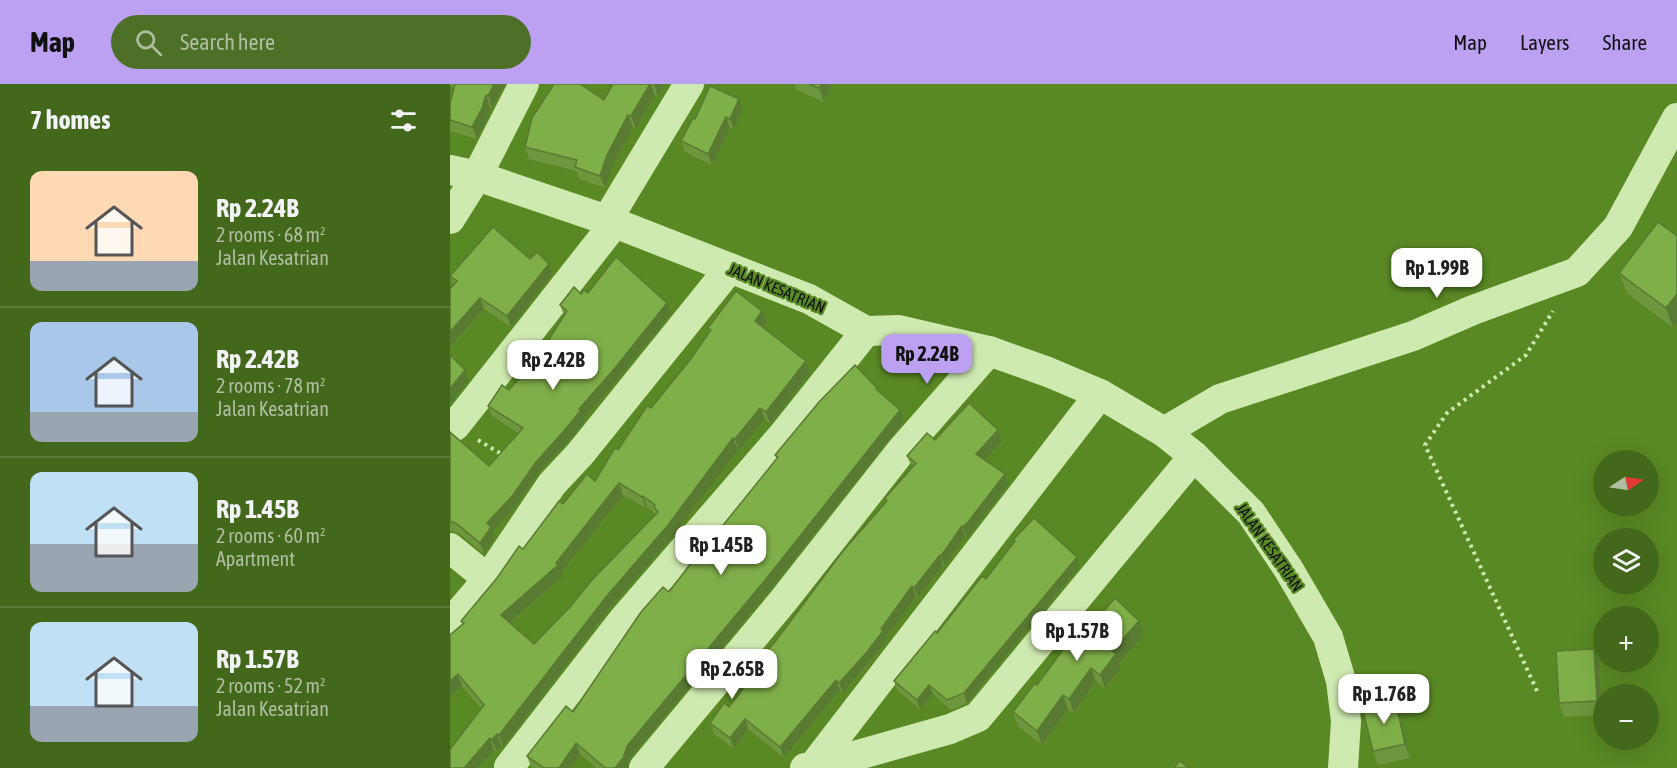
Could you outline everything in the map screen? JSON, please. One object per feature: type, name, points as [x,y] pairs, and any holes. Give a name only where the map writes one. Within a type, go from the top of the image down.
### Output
[{"type":"street","points":[[450,219],[464,173],[524,84]]},
{"type":"street","points":[[452,424],[610,222],[689,84]]},
{"type":"street","points":[[1164,432],[1220,399],[1413,336],[1473,310],[1577,272],[1618,227],[1677,118]]},
{"type":"street","name":"JALAN KESATRIAN","points":[[464,173],[610,222],[809,299],[866,331],[899,330],[989,351],[1100,394],[1164,432],[1194,456],[1251,513],[1289,570],[1328,637],[1341,681],[1346,721],[1343,768]]},
{"type":"street","points":[[450,624],[488,579],[552,484],[588,445],[730,268]]},
{"type":"street","points":[[509,767],[624,619],[784,434],[866,331]]},
{"type":"street","points":[[644,768],[783,601],[901,451],[989,351]]},
{"type":"street","points":[[812,768],[1100,394]]},
{"type":"street","points":[[805,768],[812,768],[950,729],[978,717],[1194,456]]},
{"type":"street","points":[[450,548],[488,579]]},
{"type":"path","points":[[1537,691],[1425,445],[1447,413],[1526,355],[1554,309]]},
{"type":"path","points":[[452,424],[504,455]]},
{"type":"building","points":[[455,84],[494,84],[488,96],[486,95],[472,127],[450,120],[450,103]]},
{"type":"building","points":[[554,84],[580,84],[604,100],[613,84],[650,84],[631,116],[628,115],[607,155],[600,176],[575,167],[577,160],[525,147],[532,118]]},
{"type":"building","points":[[809,84],[821,84],[819,88]]},
{"type":"building","points":[[710,86],[739,99],[730,119],[726,117],[708,154],[681,141],[693,118],[695,119]]},
{"type":"building","points":[[1658,222],[1677,236],[1677,294],[1666,308],[1619,273]]},
{"type":"building","points":[[493,227],[530,259],[537,252],[549,264],[507,316],[480,298],[450,332],[450,289],[457,281],[450,276]]},
{"type":"building","points":[[616,257],[667,303],[536,462],[513,495],[487,523],[491,527],[480,543],[450,521],[450,432],[489,466],[523,428],[488,406],[502,385],[509,390],[538,357],[567,311],[560,305],[574,287],[581,294],[584,290],[588,293]]},
{"type":"building","points":[[736,291],[762,311],[755,321],[806,361],[766,412],[760,408],[735,439],[733,438],[668,525],[606,597],[499,735],[497,734],[492,740],[490,738],[464,768],[450,768],[450,747],[484,705],[458,674],[450,681],[450,635],[464,623],[461,621],[497,578],[519,546],[523,549],[559,501],[563,504],[587,474],[595,481],[615,448],[618,450],[647,406],[651,408],[690,360],[711,330],[708,328]],"holes":[[[619,483],[655,505],[658,512],[534,644],[501,615],[558,565],[556,563]]]},
{"type":"building","points":[[450,355],[465,370],[450,389]]},
{"type":"building","points":[[855,365],[876,389],[900,410],[766,579],[627,746],[623,758],[615,768],[605,768],[576,743],[559,768],[544,768],[527,756],[566,706],[573,712],[641,612],[663,587],[669,592],[701,550],[699,548],[718,527],[720,529],[778,457],[775,455],[819,402]]},
{"type":"building","points":[[969,403],[998,430],[976,454],[1005,474],[968,522],[962,526],[941,556],[914,588],[912,586],[867,652],[839,683],[836,680],[780,747],[745,719],[730,738],[710,723],[724,703],[729,707],[762,664],[758,660],[775,642],[843,551],[887,501],[885,498],[916,463],[907,456],[927,433],[935,440]]},
{"type":"building","points":[[1034,518],[1077,557],[964,693],[947,700],[929,685],[917,700],[894,681],[935,631],[937,633],[982,576],[986,579],[1015,541],[1013,540]]},
{"type":"building","points":[[1115,598],[1139,621],[1112,651],[1116,654],[1100,675],[1091,668],[1069,699],[1063,695],[1037,731],[1013,712],[1035,683],[1037,685],[1065,647],[1061,644],[1077,623],[1087,631]]},
{"type":"building","points":[[1593,649],[1593,672],[1595,672],[1596,684],[1593,684],[1593,701],[1559,703],[1556,651]]},
{"type":"building","points":[[1395,699],[1405,744],[1373,751],[1362,707]]},
{"type":"building","points":[[1180,761],[1189,768],[1174,768]]}]
